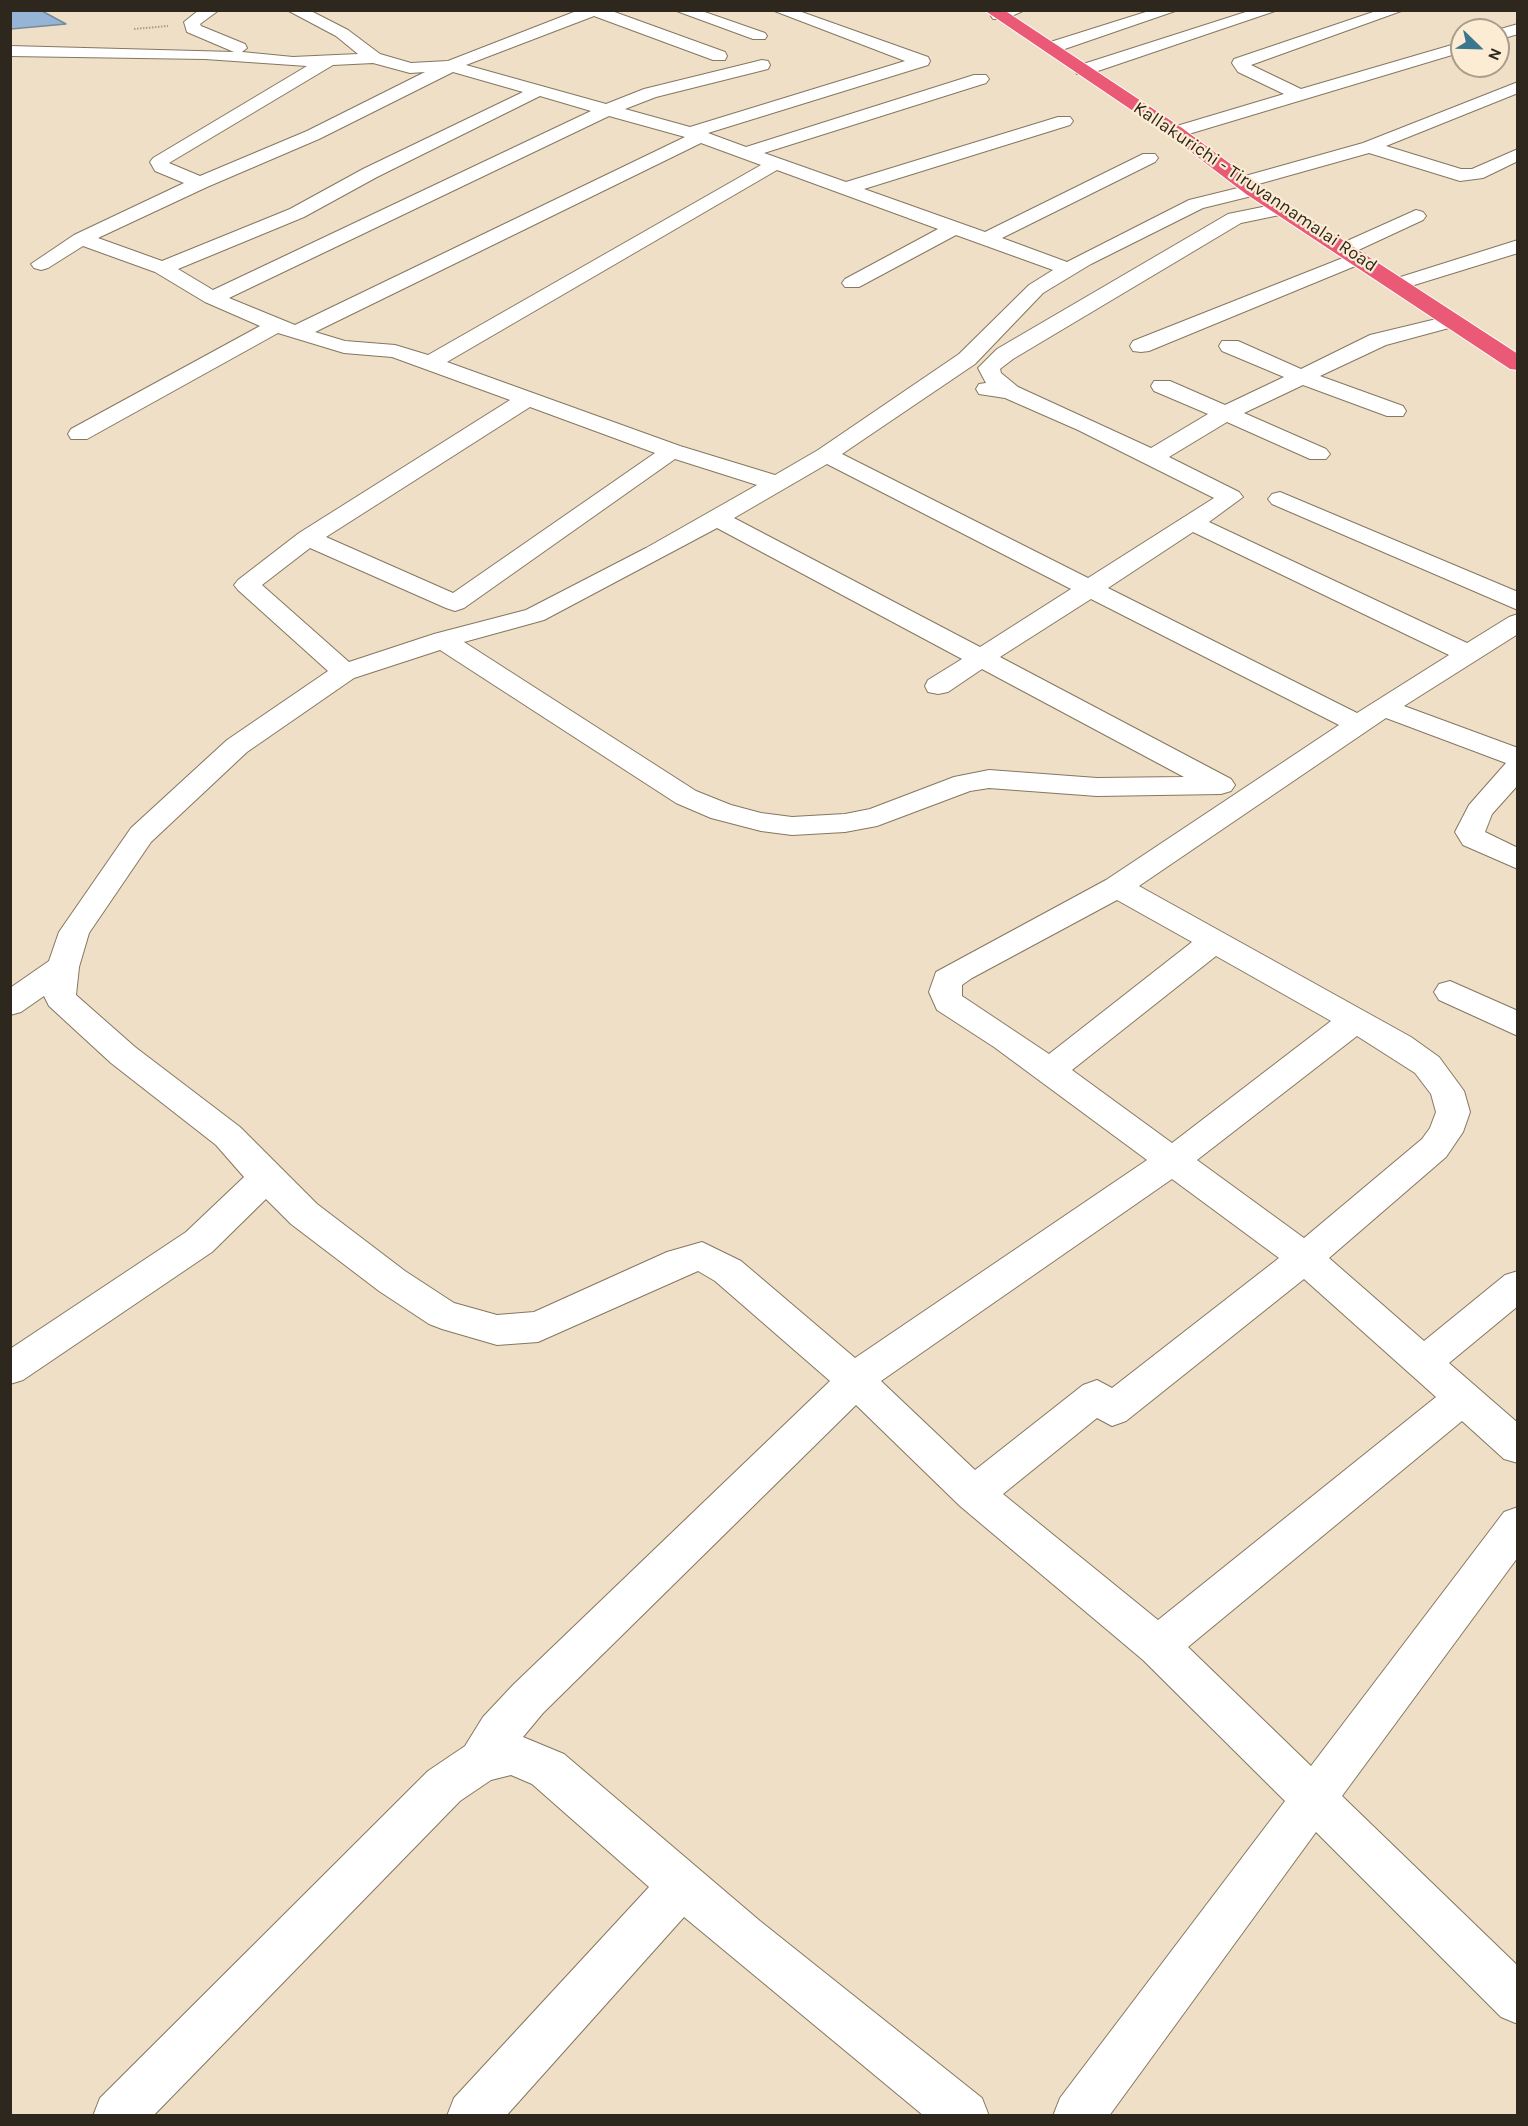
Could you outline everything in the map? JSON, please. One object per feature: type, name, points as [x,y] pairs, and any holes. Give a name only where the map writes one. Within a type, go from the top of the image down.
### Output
[{"type":"highway","name":"Kallakurichi - Tiruvannamalai Road","points":[[1002,12],[1050,48],[1176,132],[1282,209],[1518,364]]},
{"type":"street","points":[[211,10],[192,22],[193,29],[263,59]]},
{"type":"street","points":[[295,10],[342,33],[374,58]]},
{"type":"street","points":[[682,10],[759,36]]},
{"type":"street","points":[[79,434],[286,329],[695,135],[922,61],[780,10]]},
{"type":"street","points":[[1050,48],[1170,10]]},
{"type":"street","points":[[1083,70],[1270,10]]},
{"type":"street","points":[[1299,95],[1245,68],[1240,63],[1396,10]]},
{"type":"street","points":[[41,264],[81,239],[200,183],[313,135],[471,56],[594,11],[719,56]]},
{"type":"street","points":[[1375,18],[1399,38],[1415,61]]},
{"type":"street","points":[[1176,132],[1450,50]]},
{"type":"street","points":[[10,51],[205,54],[293,62],[374,58],[410,68],[451,66],[695,135],[954,228],[988,238],[1069,269]]},
{"type":"street","points":[[200,183],[162,167],[159,162],[331,60]]},
{"type":"street","points":[[212,298],[607,110],[650,93],[762,65]]},
{"type":"street","points":[[746,153],[980,79]]},
{"type":"street","points":[[1518,87],[1370,147],[1196,204],[1069,269],[1036,289],[967,359],[826,455],[717,518],[535,615],[443,640],[345,672],[237,747],[141,835],[74,932],[63,967],[60,998],[123,1055],[228,1136],[265,1177],[304,1214],[392,1281],[442,1314],[497,1330],[538,1328],[680,1262],[702,1256],[728,1270],[854,1379],[974,1494],[1158,1646],[1518,2000]]},
{"type":"street","points":[[568,100],[601,89]]},
{"type":"street","points":[[162,268],[297,213],[370,173],[538,91]]},
{"type":"street","points":[[844,189],[1064,121]]},
{"type":"street","points":[[1370,147],[1460,175],[1476,174],[1518,154]]},
{"type":"street","points":[[988,238],[1149,158]]},
{"type":"street","points":[[430,363],[776,164]]},
{"type":"street","points":[[1492,167],[1518,178]]},
{"type":"street","points":[[1010,393],[991,376],[989,368],[1005,354],[1235,218],[1282,209]]},
{"type":"street","points":[[1141,346],[1352,254],[1416,216]]},
{"type":"street","points":[[852,284],[954,228]]},
{"type":"street","points":[[81,239],[162,268],[212,298],[286,329],[344,347],[395,351],[672,451],[777,483]]},
{"type":"street","points":[[1398,284],[1518,246]]},
{"type":"street","points":[[1151,458],[1223,415],[1378,340],[1453,321]]},
{"type":"street","points":[[1230,346],[1302,377],[1395,411]]},
{"type":"street","points":[[936,379],[1010,393],[1086,425],[1231,497],[938,686]]},
{"type":"street","points":[[1162,386],[1223,415],[1318,454]]},
{"type":"street","points":[[345,672],[247,585],[308,538],[527,399]]},
{"type":"street","points":[[308,538],[455,603],[672,451]]},
{"type":"street","points":[[826,455],[1091,587],[1371,716],[1518,758]]},
{"type":"street","points":[[1280,499],[1518,602]]},
{"type":"street","points":[[717,518],[1250,800]]},
{"type":"street","points":[[1192,522],[1466,653]]},
{"type":"street","points":[[1518,622],[1466,653],[1250,800],[1117,887],[961,970],[947,980],[945,992],[948,1002],[1049,1071],[1305,1258],[1518,1447]]},
{"type":"street","points":[[443,640],[686,797],[722,812],[761,822],[792,826],[845,823],[877,817],[964,783],[989,779],[1097,787],[1221,784]]},
{"type":"street","points":[[1518,767],[1479,811],[1470,832],[1473,838],[1518,860]]},
{"type":"street","points":[[974,1494],[1105,1403],[1305,1258],[1434,1148],[1446,1132],[1453,1112],[1447,1092],[1427,1065],[1399,1045],[1117,887]]},
{"type":"street","points":[[1049,1071],[1213,942]]},
{"type":"street","points":[[10,1004],[63,967]]},
{"type":"street","points":[[1450,992],[1518,1025]]},
{"type":"street","points":[[481,1761],[499,1732],[528,1699],[842,1395],[854,1379],[1172,1161],[1355,1020]]},
{"type":"street","points":[[10,1368],[199,1242],[242,1203],[265,1177]]},
{"type":"street","points":[[1423,1363],[1518,1285]]},
{"type":"street","points":[[1158,1646],[1463,1398]]},
{"type":"street","points":[[1078,2115],[1518,1524]]},
{"type":"street","points":[[118,2115],[444,1786],[481,1761],[512,1754],[548,1769],[742,1938],[964,2115]]},
{"type":"street","points":[[472,2115],[682,1885]]},
{"type":"water","points":[[11,10],[42,11],[66,24],[11,29]]}]
